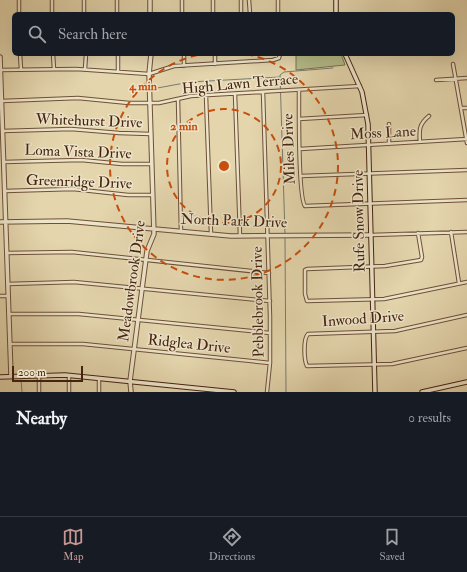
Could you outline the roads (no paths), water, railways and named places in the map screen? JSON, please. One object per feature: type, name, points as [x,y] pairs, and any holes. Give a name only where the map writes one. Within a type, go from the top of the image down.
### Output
[{"type":"street","points":[[19,0],[19,12]]},
{"type":"street","points":[[52,0],[52,12]]},
{"type":"street","points":[[84,0],[84,12]]},
{"type":"street","points":[[117,0],[117,12]]},
{"type":"street","points":[[150,0],[150,12]]},
{"type":"street","points":[[182,0],[182,12]]},
{"type":"street","points":[[213,0],[213,12]]},
{"type":"street","points":[[241,0],[241,12]]},
{"type":"street","points":[[250,0],[250,12]]},
{"type":"street","points":[[278,0],[278,12]]},
{"type":"street","points":[[336,0],[336,12]]},
{"type":"street","points":[[20,56],[21,69]]},
{"type":"street","points":[[53,56],[54,69]]},
{"type":"street","points":[[85,69],[86,56]]},
{"type":"street","points":[[118,56],[118,72]]},
{"type":"street","name":"Meadowbrook Drive","points":[[131,392],[130,381],[146,259],[154,229],[149,74],[151,56]]},
{"type":"street","points":[[184,56],[184,66]]},
{"type":"street","points":[[215,56],[215,64]]},
{"type":"street","points":[[0,70],[85,69],[149,74],[169,67],[273,60],[279,58],[280,56]]},
{"type":"street","name":"Rufe Snow Drive","points":[[346,56],[360,86],[368,115],[375,392]]},
{"type":"street","points":[[0,57],[11,376]]},
{"type":"street","points":[[453,64],[467,141]]},
{"type":"street","points":[[436,80],[467,78]]},
{"type":"street","name":"High Lawn Terrace","points":[[2,101],[78,98],[100,101],[150,103],[206,96],[360,86]]},
{"type":"street","name":"Miles Drive","points":[[299,90],[301,176],[303,201],[305,206],[370,203]]},
{"type":"street","name":"Pebblebrook Drive","points":[[263,92],[270,301],[270,363],[267,392]]},
{"type":"street","points":[[235,94],[240,236]]},
{"type":"street","points":[[206,96],[211,234]]},
{"type":"street","points":[[178,100],[181,232]]},
{"type":"street","points":[[461,108],[467,108]]},
{"type":"street","points":[[299,119],[368,115]]},
{"type":"street","points":[[420,142],[420,127],[422,122],[429,116]]},
{"type":"street","points":[[389,124],[390,144]]},
{"type":"street","name":"Whitehurst Drive","points":[[3,131],[72,128],[119,133],[151,134]]},
{"type":"street","name":"Moss Lane","points":[[300,149],[420,142],[467,141]]},
{"type":"street","name":"Loma Vista Drive","points":[[4,162],[81,160],[122,164],[152,164]]},
{"type":"street","points":[[301,176],[467,170]]},
{"type":"street","name":"Greenridge Drive","points":[[5,191],[73,189],[152,195]]},
{"type":"street","points":[[370,203],[467,200]]},
{"type":"street","name":"North Park Drive","points":[[0,222],[67,221],[240,236],[371,235],[467,232]]},
{"type":"street","points":[[451,232],[459,283]]},
{"type":"street","points":[[418,233],[422,257],[420,260],[372,267],[306,268],[304,282],[306,300],[372,300],[397,297],[467,282]]},
{"type":"street","points":[[7,253],[72,252],[269,272]]},
{"type":"street","points":[[8,284],[74,282],[270,301]]},
{"type":"street","points":[[0,296],[8,296]]},
{"type":"street","points":[[9,314],[54,313],[138,319],[270,333]]},
{"type":"street","name":"Inwood Drive","points":[[374,365],[307,366],[306,334],[395,331],[467,315]]},
{"type":"street","name":"Ridglea Drive","points":[[10,344],[72,344],[270,363]]},
{"type":"street","points":[[374,365],[400,363],[467,348]]},
{"type":"street","points":[[39,376],[39,392]]},
{"type":"street","points":[[0,377],[69,376],[234,392]]},
{"type":"street","points":[[69,376],[69,392]]},
{"type":"street","points":[[99,378],[99,392]]},
{"type":"street","points":[[422,392],[467,382]]},
{"type":"waterway","points":[[285,234],[280,75],[284,72],[333,68]]},
{"type":"waterway","points":[[152,89],[190,82],[280,77]]},
{"type":"waterway","points":[[285,237],[286,392]]},
{"type":"waterway","points":[[21,380],[22,392]]}]
